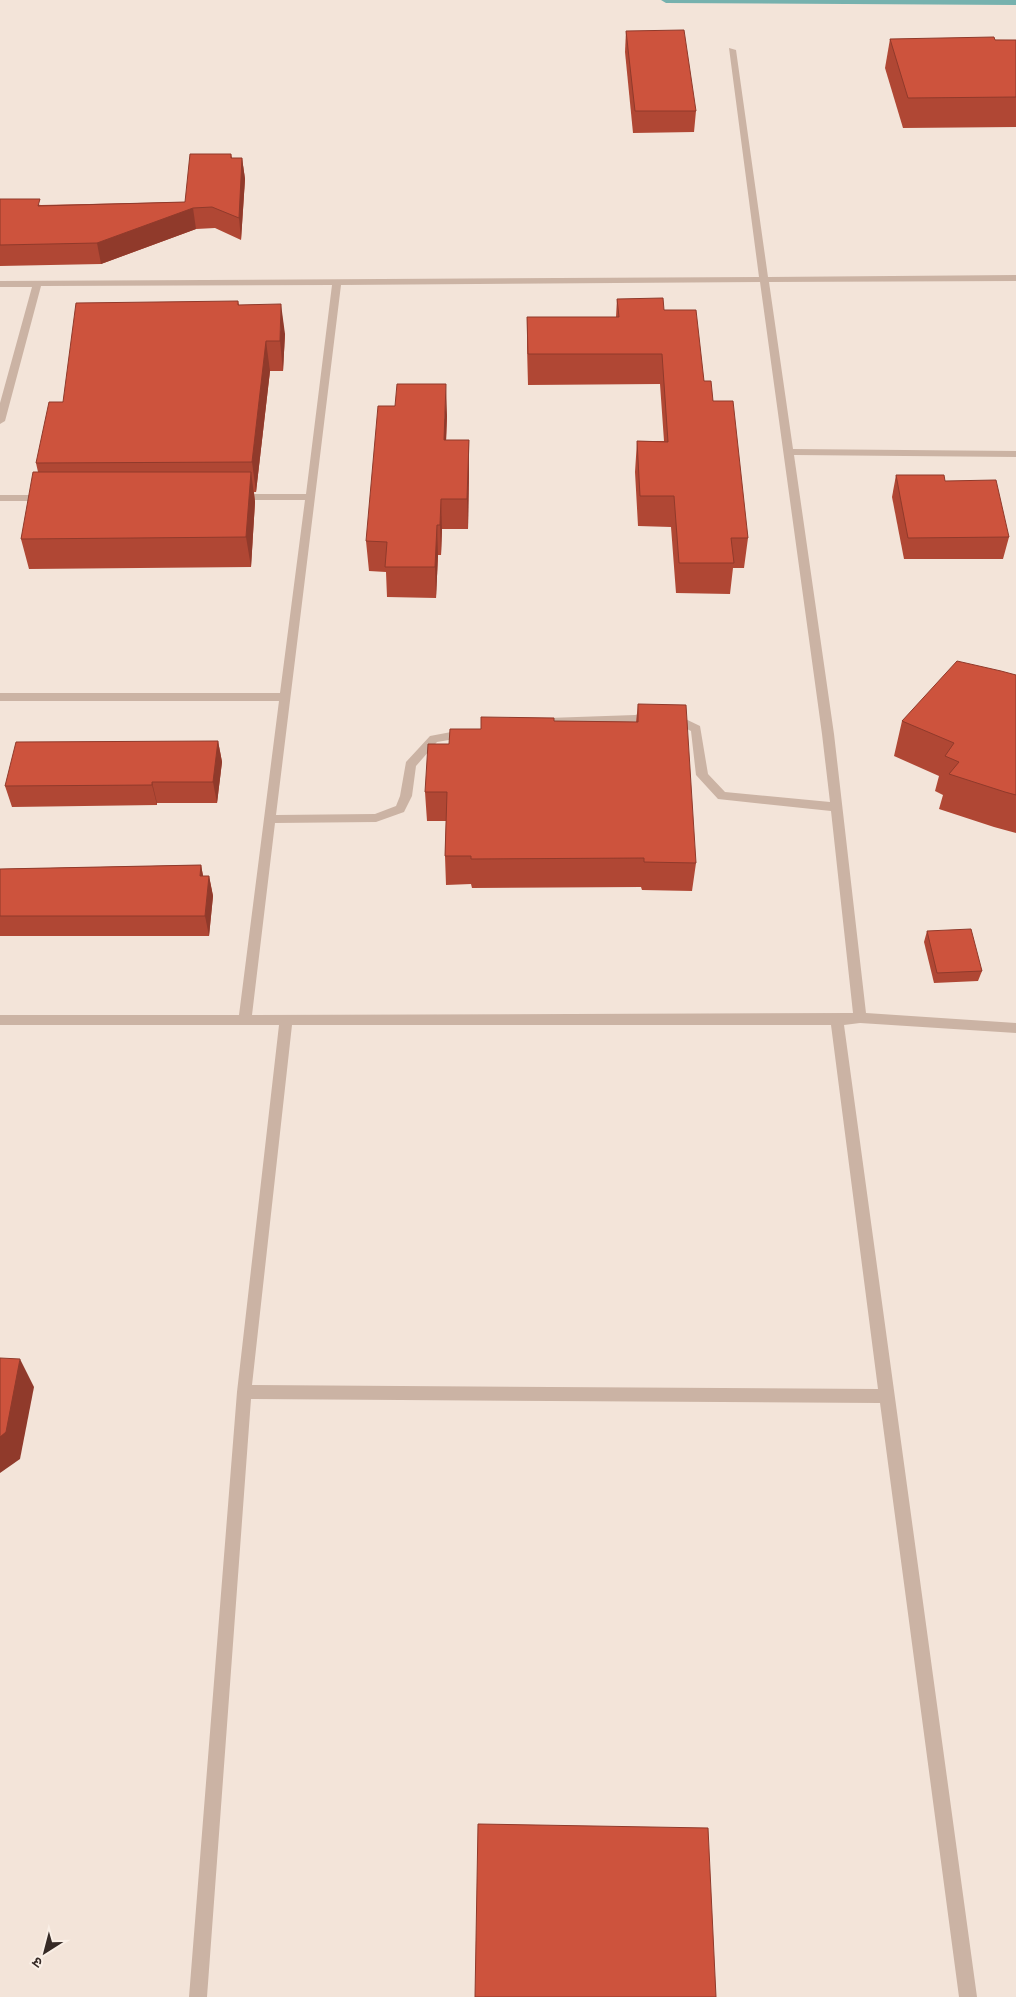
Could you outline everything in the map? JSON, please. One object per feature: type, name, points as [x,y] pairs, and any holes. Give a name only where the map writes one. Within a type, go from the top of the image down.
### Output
[{"type":"lane","points":[[732,50],[837,807],[860,1018]]},
{"type":"lane","points":[[0,284],[1016,278]]},
{"type":"lane","points":[[245,1020],[337,282]]},
{"type":"lane","points":[[0,421],[37,284]]},
{"type":"lane","points":[[788,452],[1016,454]]},
{"type":"lane","points":[[223,497],[310,497]]},
{"type":"lane","points":[[0,498],[58,498]]},
{"type":"lane","points":[[0,697],[285,697]]},
{"type":"lane","points":[[538,723],[635,719],[652,715],[672,717],[696,729],[702,775],[722,796],[837,807]]},
{"type":"lane","points":[[271,819],[376,818],[400,809],[406,796],[410,766],[434,739],[476,732]]},
{"type":"lane","points":[[0,1020],[837,1020],[860,1018],[1016,1028]]},
{"type":"lane","points":[[198,1997],[244,1392],[286,1020]]},
{"type":"lane","points":[[837,1020],[968,1997]]},
{"type":"lane","points":[[244,1392],[886,1396]]},
{"type":"building","points":[[684,30],[696,111],[635,111],[626,31]]},
{"type":"building","points":[[994,37],[995,40],[1016,40],[1016,97],[908,98],[890,39]]},
{"type":"building","points":[[190,154],[231,154],[231,158],[242,158],[239,218],[212,207],[193,208],[97,243],[0,245],[0,199],[40,199],[38,206],[185,202]]},
{"type":"building","points":[[663,298],[664,310],[696,310],[704,381],[711,381],[713,401],[733,401],[748,538],[731,538],[734,563],[679,563],[674,496],[640,496],[637,441],[668,442],[662,354],[528,354],[527,317],[619,317],[617,299]]},
{"type":"building","points":[[238,301],[238,305],[281,304],[280,341],[266,341],[252,462],[36,463],[49,402],[63,402],[76,303]]},
{"type":"building","points":[[397,384],[446,384],[444,440],[469,440],[467,499],[441,499],[440,525],[437,525],[435,567],[385,567],[387,542],[366,541],[378,406],[395,406]]},
{"type":"building","points":[[33,472],[251,472],[246,537],[21,539]]},
{"type":"building","points":[[896,475],[944,475],[945,481],[996,480],[1009,537],[908,538]]},
{"type":"building","points":[[957,661],[1016,675],[1016,795],[949,774],[959,762],[945,756],[954,743],[902,721]]},
{"type":"building","points":[[638,704],[686,705],[696,863],[644,862],[644,858],[471,859],[471,856],[445,856],[447,792],[425,792],[428,744],[449,744],[450,729],[481,729],[481,717],[554,718],[554,721],[638,722]]},
{"type":"building","points":[[218,741],[213,782],[152,782],[152,785],[5,786],[16,742]]},
{"type":"building","points":[[201,865],[200,876],[209,876],[205,916],[0,916],[0,869]]},
{"type":"building","points":[[971,929],[982,971],[937,973],[927,931]]},
{"type":"building","points":[[0,1358],[20,1359],[6,1432],[0,1437]]},
{"type":"building","points":[[478,1824],[708,1828],[716,1997],[475,1997]]},
{"type":"waterway","points":[[666,0],[1016,2]]}]
